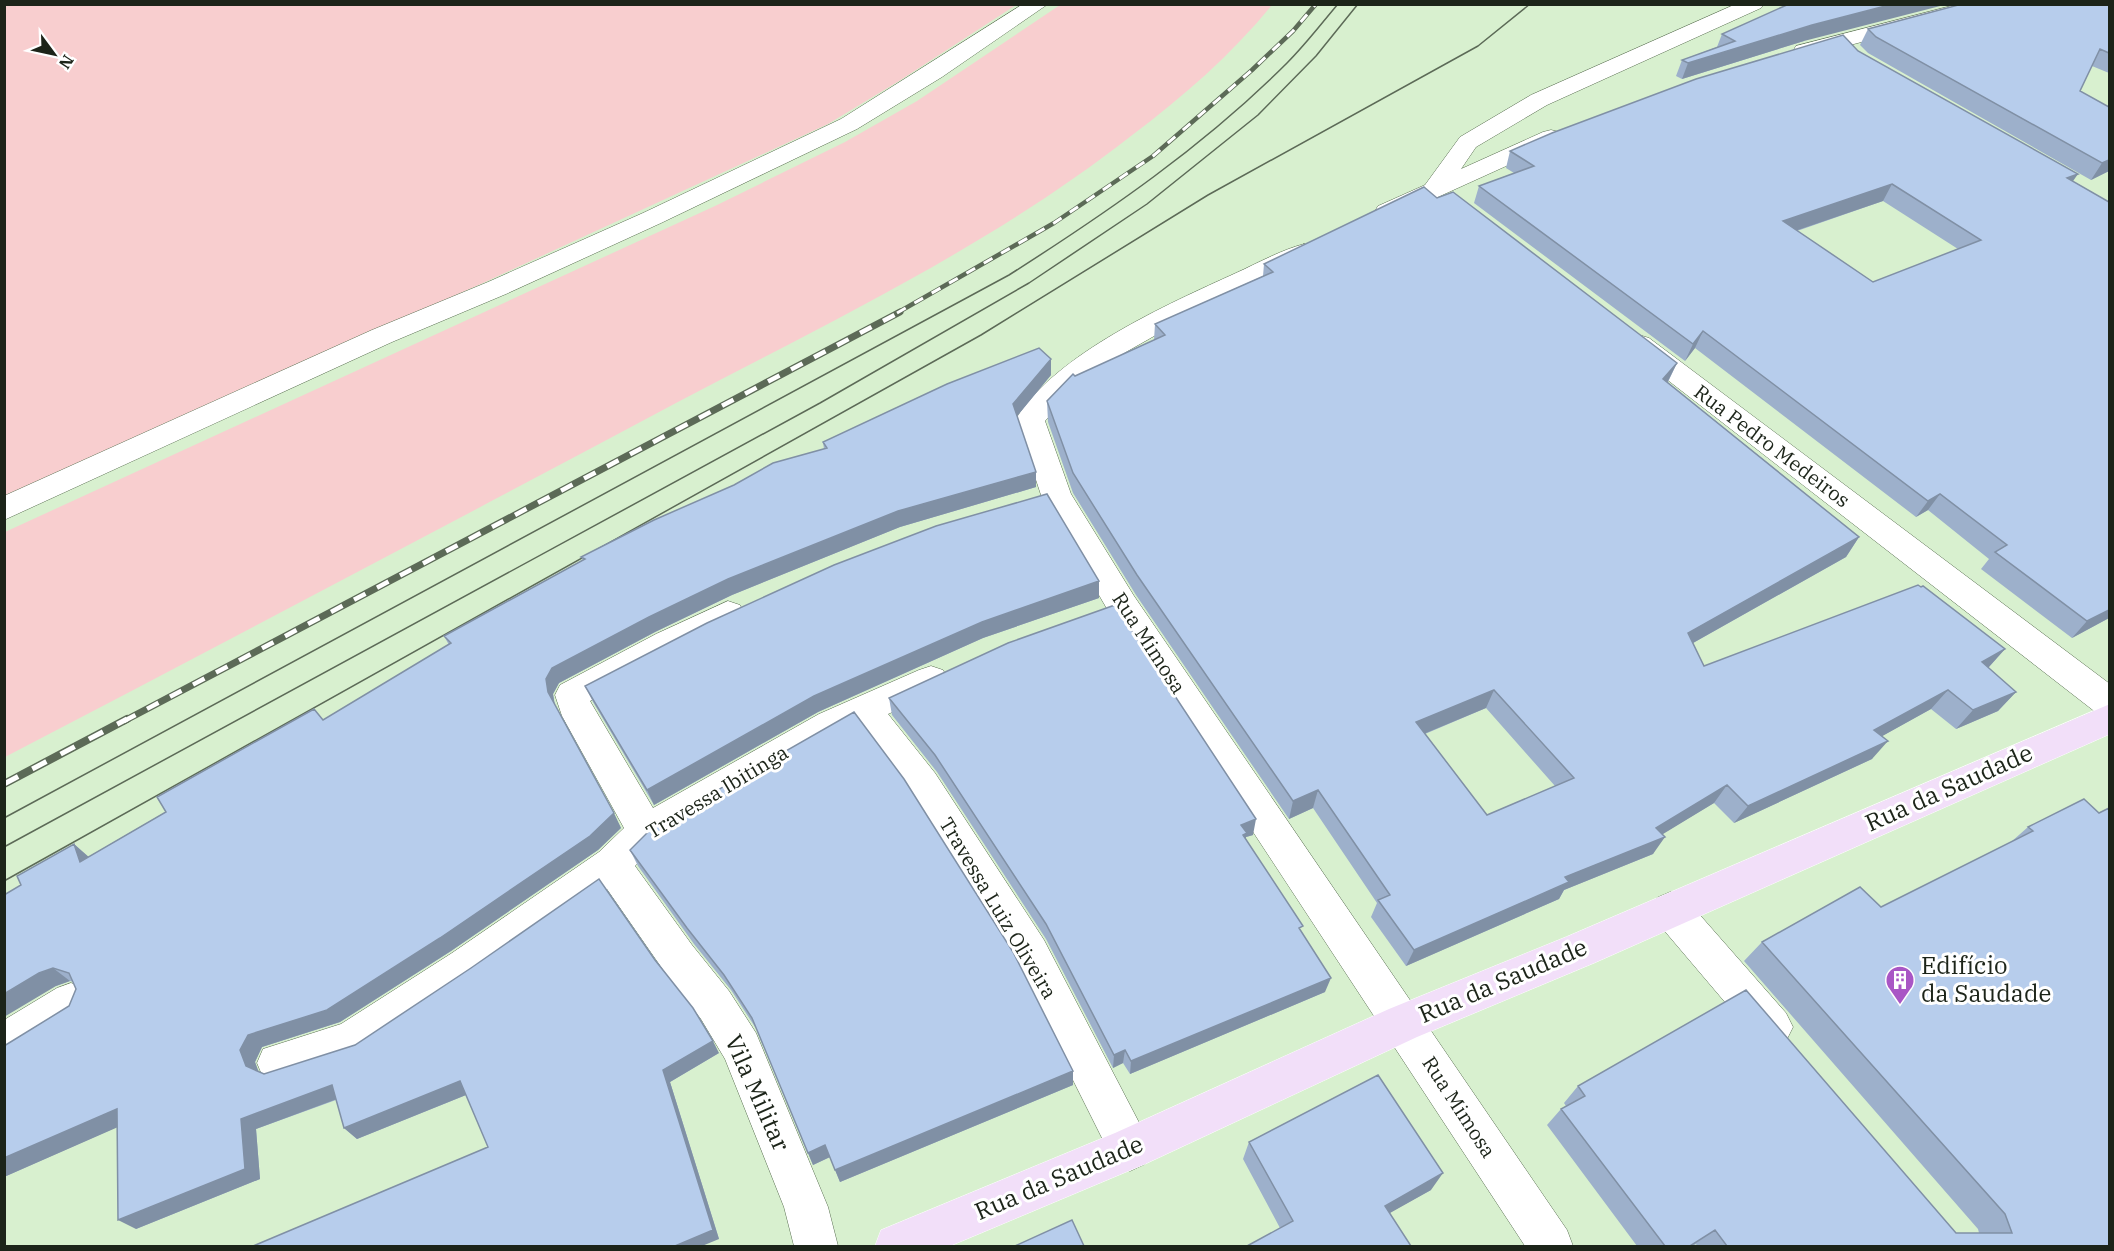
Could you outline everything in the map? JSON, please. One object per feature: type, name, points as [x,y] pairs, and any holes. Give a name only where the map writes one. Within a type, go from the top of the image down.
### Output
[{"type":"main road","name":"Rua da Saudade","points":[[897,1246],[1130,1149],[1403,1023],[1671,910],[2109,718]]},
{"type":"street","points":[[4,509],[382,336],[497,288],[642,222],[849,124],[1038,4]]},
{"type":"street","points":[[1435,188],[1468,142],[1539,100],[1754,4]]},
{"type":"street","points":[[1779,58],[1985,4]]},
{"type":"street","points":[[1844,41],[1848,51],[1859,60]]},
{"type":"street","points":[[1364,222],[1435,188],[1571,129]]},
{"type":"street","points":[[1435,188],[1464,210]]},
{"type":"street","name":"Rua Mimosa","points":[[1324,242],[1191,304],[1093,359],[1064,382],[1030,418],[1040,500],[1107,611],[1403,1023],[1551,1246]]},
{"type":"street","name":"Rua Pedro Medeiros","points":[[1616,326],[2109,704]]},
{"type":"street","points":[[646,831],[574,706],[572,694],[668,643],[755,602]]},
{"type":"street","name":"Travessa Ibitinga","points":[[278,1063],[351,1041],[466,966],[612,864],[646,831],[831,724],[956,668]]},
{"type":"street","name":"Travessa Luiz Oliveira","points":[[865,710],[922,784],[1030,953],[1130,1149]]},
{"type":"street","name":"Vila Militar","points":[[612,864],[678,958],[715,1005],[741,1047],[806,1207],[816,1246]]},
{"type":"street","points":[[1671,910],[1796,1055]]},
{"type":"street","points":[[4,1044],[71,1002]]},
{"type":"shaded area","points":[[4,5],[1016,5],[828,124],[483,283],[5,496]]},
{"type":"shaded area","points":[[1060,5],[1272,5],[1223,58],[1188,91],[1078,175],[967,247],[852,311],[5,757],[5,532],[715,206],[845,142],[917,101]]},
{"type":"building","points":[[1789,4],[1893,4],[1812,25],[1688,63],[1682,60],[1735,41],[1722,34]]},
{"type":"building","points":[[1962,4],[2109,4],[2109,53],[2100,49],[2080,91],[2109,107],[2109,160],[2102,163],[1876,37],[1868,29]]},
{"type":"building","points":[[1843,35],[1858,51],[2078,174],[2067,178],[2109,202],[2109,610],[2087,621],[1995,552],[2007,545],[1940,494],[1928,501],[1703,331],[1693,344],[1479,186],[1534,166],[1510,151],[1696,79]],"holes":[[[1892,184],[1981,240],[1873,282],[1783,221]]]},
{"type":"building","points":[[1424,187],[1437,198],[1453,192],[1677,363],[1663,379],[1859,537],[1688,633],[1704,666],[1918,585],[1923,586],[2005,649],[1982,662],[2016,692],[1973,710],[1948,690],[1874,730],[1888,741],[1748,806],[1727,785],[1656,828],[1665,837],[1565,877],[1569,882],[1414,950],[1378,900],[1390,895],[1318,790],[1293,801],[1137,575],[1073,473],[1047,401],[1073,374],[1075,376],[1165,335],[1155,324],[1273,272],[1264,264]],"holes":[[[1494,690],[1574,778],[1487,815],[1416,722]]]},
{"type":"building","points":[[1039,348],[1051,359],[1013,404],[1036,472],[898,511],[728,579],[552,668],[546,679],[548,692],[614,813],[590,836],[440,938],[327,1010],[248,1035],[240,1050],[246,1066],[264,1074],[355,1045],[599,879],[655,960],[693,1008],[713,1041],[663,1070],[713,1230],[675,1246],[253,1246],[488,1147],[460,1081],[344,1128],[332,1085],[241,1119],[245,1169],[118,1220],[117,1109],[4,1158],[4,1046],[69,1006],[76,989],[69,973],[53,968],[39,973],[4,994],[4,895],[21,885],[17,876],[74,844],[80,862],[166,812],[157,797],[314,709],[323,720],[451,643],[444,636],[585,559],[581,557],[654,520],[734,485],[773,463],[827,448],[823,442],[947,384]]},
{"type":"building","points":[[1047,494],[1099,581],[982,622],[814,696],[647,790],[585,686],[707,623],[834,565],[936,526]]},
{"type":"building","points":[[1115,605],[1256,819],[1241,825],[1247,833],[1243,835],[1303,926],[1299,928],[1331,978],[1131,1061],[1125,1050],[1114,1055],[1046,924],[935,755],[889,698],[1008,643]]},
{"type":"building","points":[[854,712],[904,779],[1013,952],[1073,1071],[835,1170],[825,1145],[808,1153],[752,1018],[724,975],[630,850],[653,827]]},
{"type":"building","points":[[2084,799],[2099,813],[2109,808],[2109,1246],[1727,1246],[1715,1230],[1690,1246],[1665,1246],[1561,1109],[1585,1096],[1578,1086],[1746,990],[1956,1233],[2012,1233],[2005,1214],[1762,942],[1860,887],[1881,907],[2033,831],[2028,827]]},
{"type":"building","points":[[1378,1075],[1443,1173],[1385,1206],[1411,1246],[1247,1246],[1293,1221],[1249,1142]]},
{"type":"building","points":[[1072,1220],[1084,1246],[1015,1246]]},
{"type":"tram line","points":[[4,818],[1009,275],[1083,227],[1189,150],[1287,63],[1338,4]]},
{"type":"tram line","points":[[4,847],[820,403],[1029,283],[1147,204],[1258,115],[1316,56],[1358,4]]},
{"type":"tram line","points":[[4,881],[981,335],[1208,195],[1478,46],[1530,4]]},
{"type":"railway","points":[[897,313],[1054,223],[1153,156],[1252,70],[1293,31],[1316,4]]},
{"type":"railway","points":[[124,721],[900,312]]},
{"type":"railway","points":[[4,784],[127,719]]},
{"type":"place","name":"Edifício da Saudade","points":[[1900,1006]]}]
